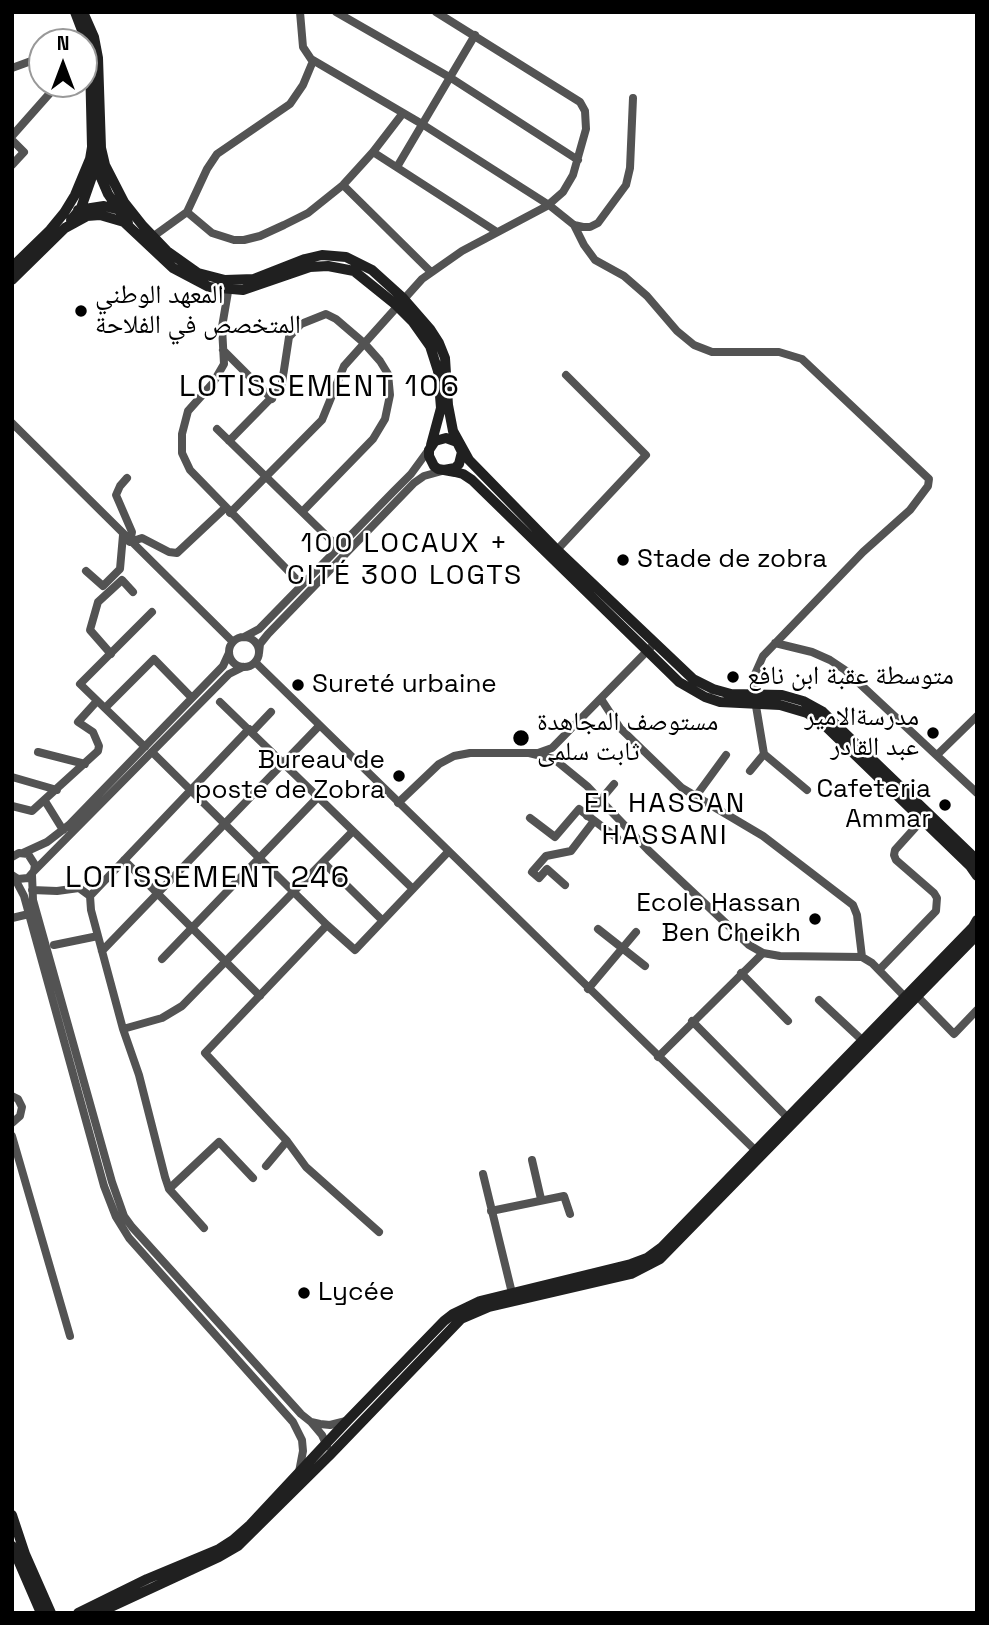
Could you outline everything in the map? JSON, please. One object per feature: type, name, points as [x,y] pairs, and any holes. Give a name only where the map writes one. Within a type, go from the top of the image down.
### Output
[{"type":"street","points":[[300,12],[303,47],[313,61],[422,124],[549,205],[574,225],[595,260],[624,276],[694,345],[712,352],[779,352],[802,359],[929,479],[928,486],[910,510],[863,552],[775,643],[758,665],[755,674],[755,699],[764,754],[807,790]]},
{"type":"street","points":[[336,12],[451,78],[578,160]]},
{"type":"street","points":[[127,538],[142,538],[169,552],[177,553],[267,477],[322,420],[344,366],[430,272],[462,251],[549,205],[563,192],[578,160],[586,129],[585,111],[580,102],[436,12]]},
{"type":"street","points":[[397,167],[475,35]]},
{"type":"street","points":[[150,239],[187,212],[212,161],[232,142],[290,104],[303,85],[313,61]]},
{"type":"street","points":[[12,267],[81,208],[96,166],[100,78],[98,72]]},
{"type":"street","points":[[12,165],[24,152],[12,138],[46,98]]},
{"type":"street","points":[[574,225],[590,227],[598,223],[626,185],[634,98]]},
{"type":"street","points":[[187,212],[212,233],[223,238],[244,240],[285,226],[308,213],[342,185],[373,152],[403,113]]},
{"type":"street","points":[[97,147],[134,223]]},
{"type":"street","points":[[12,280],[62,223],[97,147]]},
{"type":"street","points":[[373,152],[497,232]]},
{"type":"street","points":[[96,166],[116,207],[150,239],[198,273],[230,285],[322,255],[346,257],[372,270],[424,334],[435,358],[441,408],[429,456],[433,466],[463,474],[472,480],[554,553],[651,648],[704,685],[793,708],[821,722],[970,866],[977,876]]},
{"type":"street","points":[[342,185],[430,272]]},
{"type":"street","points":[[81,208],[116,207]]},
{"type":"street","points":[[62,223],[100,215],[134,223]]},
{"type":"street","points":[[230,285],[222,327],[224,364],[205,393],[188,411],[182,434],[182,453],[190,470],[227,511],[302,585]]},
{"type":"street","points":[[16,855],[47,842],[64,830],[229,674],[255,662],[261,644],[268,634],[414,483],[424,476],[455,468],[459,464],[462,452],[453,431],[448,405],[445,358],[430,330],[400,302]]},
{"type":"street","points":[[229,441],[272,399],[282,383],[289,337],[301,324],[326,314],[364,343],[388,374],[390,395],[385,419],[366,448],[303,511]]},
{"type":"street","points":[[223,350],[272,399]]},
{"type":"street","points":[[554,553],[646,455],[566,375]]},
{"type":"street","points":[[12,423],[233,642]]},
{"type":"street","points":[[217,429],[339,548]]},
{"type":"street","points":[[13,876],[24,880],[33,873],[223,666],[233,642],[259,629],[411,474],[435,441],[452,439],[554,553]]},
{"type":"street","points":[[86,571],[103,586],[120,569],[127,538],[132,532],[116,495],[127,478]]},
{"type":"street","points":[[111,654],[90,630],[98,602],[122,580],[133,592]]},
{"type":"street","points":[[152,612],[80,684],[355,950],[448,852]]},
{"type":"street","points":[[244,637],[256,643],[259,653]]},
{"type":"street","points":[[775,643],[812,652],[845,670],[977,793]]},
{"type":"street","points":[[398,803],[439,764],[454,755],[529,753],[545,751],[559,743],[651,648]]},
{"type":"street","points":[[229,653],[233,663],[243,667]]},
{"type":"street","points":[[105,708],[154,659],[192,698]]},
{"type":"street","points":[[255,662],[755,1150]]},
{"type":"street","points":[[755,699],[782,695],[803,701],[823,712],[977,860]]},
{"type":"street","points":[[601,699],[620,728],[669,777],[763,836],[853,905],[857,915],[862,957]]},
{"type":"street","points":[[12,806],[32,811],[98,751],[99,746],[93,732],[78,722],[97,701]]},
{"type":"street","points":[[220,702],[413,889]]},
{"type":"street","points":[[90,896],[190,790],[271,712]]},
{"type":"street","points":[[937,755],[975,721]]},
{"type":"street","points":[[102,951],[319,726]]},
{"type":"street","points":[[558,762],[556,752],[559,743]]},
{"type":"street","points":[[38,752],[85,764]]},
{"type":"street","points":[[529,753],[558,762],[601,798],[648,850],[702,902],[738,936],[763,953],[780,956],[862,957],[954,1034],[977,1010]]},
{"type":"street","points":[[750,771],[764,754]]},
{"type":"street","points":[[696,796],[726,755]]},
{"type":"street","points":[[12,777],[57,790]]},
{"type":"street","points":[[565,885],[548,869],[539,878],[532,872],[546,856],[572,851],[601,798],[614,783]]},
{"type":"street","points":[[162,959],[318,797]]},
{"type":"street","points":[[45,801],[64,830]]},
{"type":"street","points":[[530,818],[555,837],[579,809],[617,838]]},
{"type":"street","points":[[879,970],[936,911],[937,898],[934,893],[896,860],[894,855],[895,850],[922,820]]},
{"type":"street","points":[[123,1029],[173,1013],[353,831]]},
{"type":"street","points":[[16,855],[34,861],[32,890],[112,1182],[124,1216],[266,1376],[311,1422],[326,1443]]},
{"type":"street","points":[[124,860],[260,996]]},
{"type":"street","points":[[323,862],[382,920]]},
{"type":"street","points":[[13,876],[20,887],[29,914],[104,1186],[116,1217],[129,1238],[258,1382],[311,1448],[323,1454]]},
{"type":"street","points":[[32,890],[57,891],[76,887],[83,889],[90,896],[91,910],[123,1029],[139,1075],[169,1189],[204,1228]]},
{"type":"street","points":[[12,918],[29,914]]},
{"type":"street","points":[[98,1613],[238,1546],[323,1454],[450,1329],[473,1312],[631,1274],[660,1259],[910,998],[977,920]]},
{"type":"street","points":[[327,925],[205,1053],[287,1141],[306,1167],[379,1232]]},
{"type":"street","points":[[598,929],[645,966]]},
{"type":"street","points":[[588,989],[636,932]]},
{"type":"street","points":[[78,1613],[219,1549],[233,1540],[299,1472],[323,1454],[326,1443],[444,1321],[473,1303],[631,1264],[647,1258],[662,1247],[862,1040],[977,934]]},
{"type":"street","points":[[54,945],[98,936]]},
{"type":"street","points":[[658,1056],[763,953]]},
{"type":"street","points":[[741,974],[788,1021]]},
{"type":"street","points":[[819,1000],[862,1040]]},
{"type":"street","points":[[692,1021],[787,1117]]},
{"type":"street","points":[[12,1096],[18,1099],[22,1107],[20,1116],[12,1122]]},
{"type":"street","points":[[12,1136],[70,1336]]},
{"type":"street","points":[[266,1166],[287,1141]]},
{"type":"street","points":[[169,1189],[219,1142],[253,1178]]},
{"type":"street","points":[[532,1160],[541,1199]]},
{"type":"street","points":[[483,1174],[512,1293]]},
{"type":"street","points":[[491,1211],[564,1196],[570,1214]]},
{"type":"street","points":[[311,1422],[330,1425],[348,1420]]},
{"type":"street","points":[[298,1431],[303,1451],[299,1472]]},
{"type":"street","points":[[12,1515],[25,1554],[51,1613]]},
{"type":"street","points":[[12,1546],[41,1613]]},
{"type":"place","name":"المعهد الوطني المتخصص في الفلاحة","points":[[81,311]]},
{"type":"place","name":"Stade de zobra","points":[[623,560]]},
{"type":"place","name":"متوسطة عقبة ابن نافع","points":[[733,677]]},
{"type":"place","name":"Sureté urbaine","points":[[298,685]]},
{"type":"place","name":"مدرسةالامير عبد القادر","points":[[933,733]]},
{"type":"place","name":"مستوصف المجاهدة ثابت سلمى","points":[[521,738]]},
{"type":"place","name":"Bureau de poste de Zobra","points":[[399,776]]},
{"type":"place","name":"Cafeteria Ammar","points":[[945,805]]},
{"type":"place","name":"Ecole Hassan Ben Cheikh","points":[[815,919]]},
{"type":"place","name":"Lycée","points":[[304,1293]]},
{"type":"district","name":"LOTISSEMENT 106","points":[[320,388]]},
{"type":"district","name":"100 LOCAUX + CITÉ 300 LOGTS","points":[[405,560]]},
{"type":"district","name":"EL HASSAN HASSANI","points":[[665,820]]},
{"type":"district","name":"LOTISSEMENT 246","points":[[208,879]]}]
